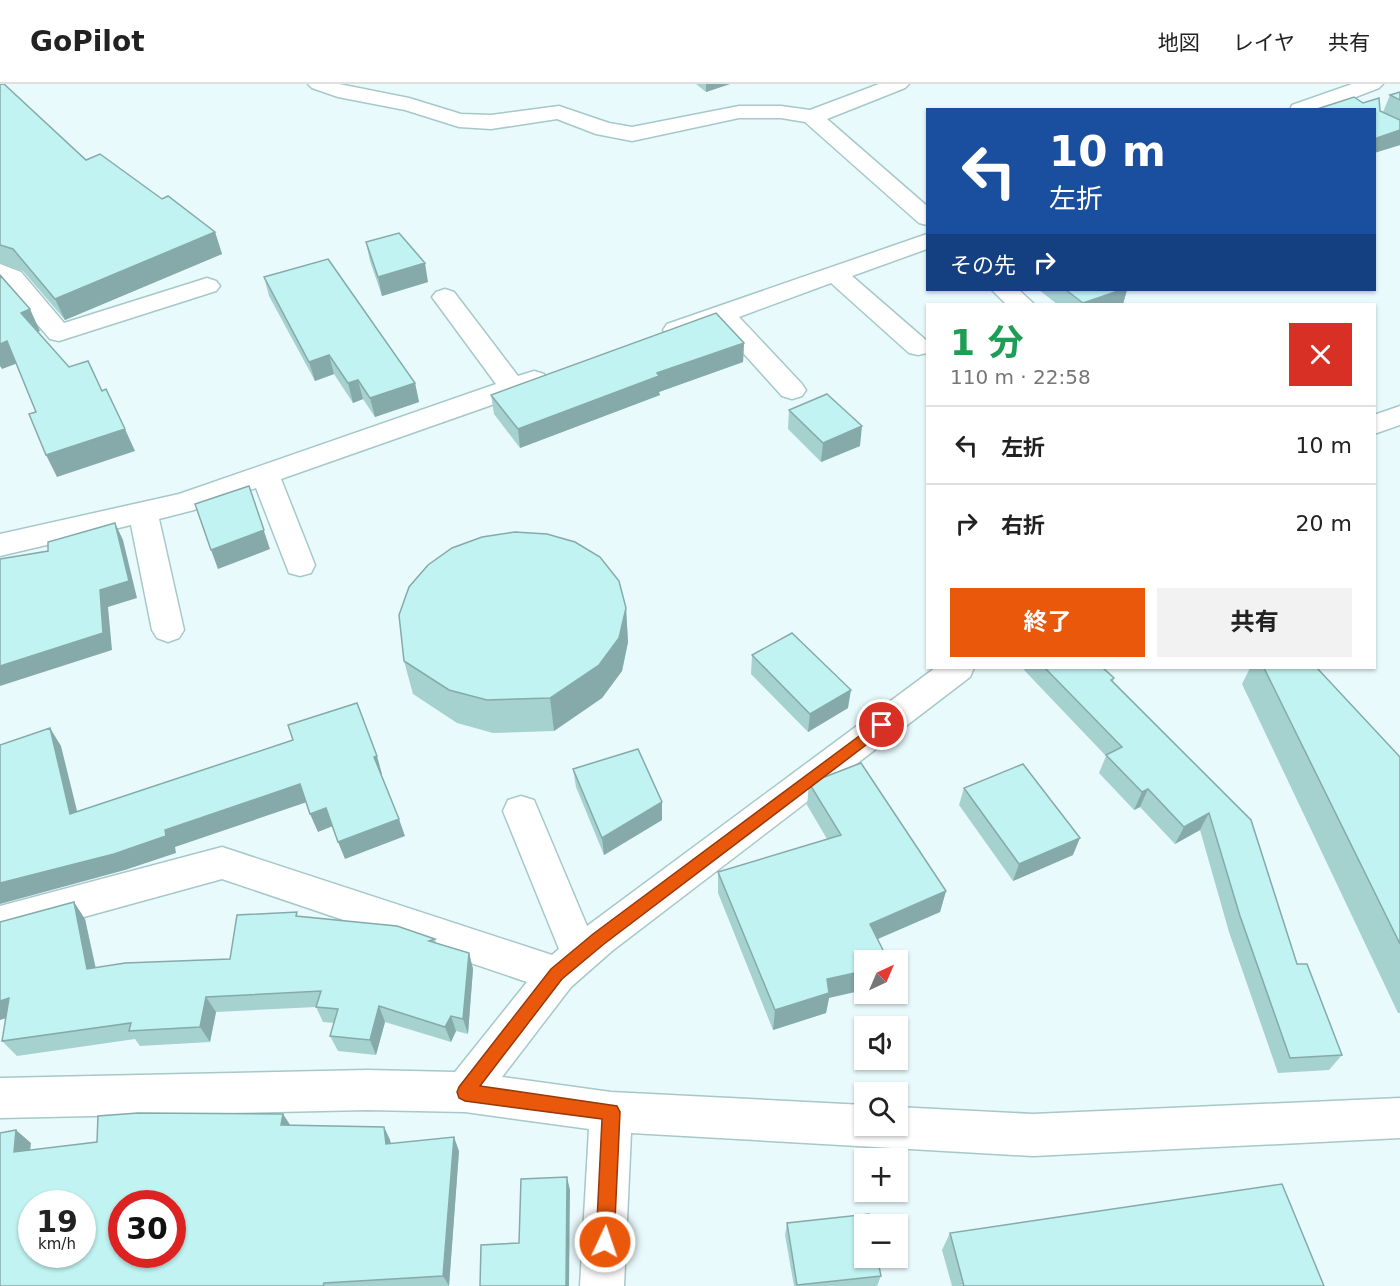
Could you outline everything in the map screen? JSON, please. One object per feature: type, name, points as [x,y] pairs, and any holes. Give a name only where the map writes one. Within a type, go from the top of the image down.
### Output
[{"type":"street","points":[[319,84],[345,93],[409,104],[459,120],[491,122],[559,112],[604,129],[632,134],[739,112],[781,112],[812,117],[898,84]]},
{"type":"street","points":[[1305,108],[1372,84]]},
{"type":"street","points":[[1337,96],[1358,108]]},
{"type":"street","points":[[812,117],[926,217]]},
{"type":"street","points":[[656,337],[926,241]]},
{"type":"street","points":[[0,271],[12,276],[59,333],[207,286]]},
{"type":"street","points":[[835,274],[918,347]]},
{"type":"street","points":[[1006,291],[1020,303]]},
{"type":"street","points":[[445,297],[513,388]]},
{"type":"street","points":[[722,314],[792,390]]},
{"type":"street","points":[[0,545],[184,503],[557,372]]},
{"type":"street","points":[[1376,424],[1400,415]]},
{"type":"street","points":[[266,475],[300,565]]},
{"type":"street","points":[[142,513],[168,630]]},
{"type":"street","points":[[465,1092],[568,964],[957,669]]},
{"type":"street","points":[[521,811],[568,964]]},
{"type":"street","points":[[0,923],[222,863],[568,964]]},
{"type":"street","points":[[0,1098],[367,1090],[465,1092],[611,1112],[1033,1135],[1400,1118]]},
{"type":"street","points":[[602,1286],[611,1112]]},
{"type":"building","points":[[0,84],[4,84],[86,160],[100,154],[162,199],[168,196],[215,232],[55,299],[13,249],[0,245]]},
{"type":"building","points":[[1400,92],[1400,100],[1390,95]]},
{"type":"building","points":[[1354,97],[1363,103],[1379,98],[1380,111],[1400,120],[1400,130],[1376,138],[1376,108],[1320,108]]},
{"type":"building","points":[[399,233],[425,263],[378,277],[366,242]]},
{"type":"building","points":[[328,259],[415,383],[370,398],[358,380],[348,383],[329,355],[309,362],[264,277]]},
{"type":"building","points":[[0,275],[30,309],[21,313],[69,367],[88,361],[102,391],[106,389],[125,429],[46,455],[29,414],[36,412],[7,341],[0,344]]},
{"type":"building","points":[[1067,291],[1118,291],[1083,303]]},
{"type":"building","points":[[716,313],[744,343],[657,373],[659,376],[518,429],[491,395]]},
{"type":"building","points":[[827,394],[862,426],[823,443],[789,410]]},
{"type":"building","points":[[249,486],[264,530],[211,550],[195,504]]},
{"type":"building","points":[[115,523],[129,581],[100,590],[103,633],[0,666],[0,559],[48,551],[48,542]]},
{"type":"building","points":[[515,532],[547,534],[575,542],[600,557],[619,581],[626,608],[619,638],[599,665],[550,698],[487,700],[449,690],[404,661],[399,615],[409,587],[428,565],[452,548],[482,537]]},
{"type":"building","points":[[792,633],[851,690],[810,714],[752,655]]},
{"type":"building","points":[[1046,669],[1104,669],[1114,678],[1111,680],[1251,820],[1297,964],[1307,964],[1342,1055],[1290,1058],[1240,916],[1209,813],[1184,827],[1148,789],[1142,792],[1106,755],[1122,747]]},
{"type":"building","points":[[1264,669],[1318,669],[1400,757],[1400,944]]},
{"type":"building","points":[[357,703],[377,756],[374,757],[399,819],[338,842],[326,808],[310,814],[300,784],[165,830],[166,836],[114,854],[0,883],[0,745],[50,728],[70,814],[293,740],[288,725]]},
{"type":"building","points":[[638,749],[662,802],[602,838],[573,769]]},
{"type":"building","points":[[861,763],[946,891],[870,924],[883,950],[854,950],[854,973],[827,979],[829,993],[775,1010],[718,872],[841,835],[809,783]]},
{"type":"building","points":[[1023,764],[1080,838],[1019,864],[964,788]]},
{"type":"building","points":[[74,902],[87,969],[125,963],[230,959],[237,915],[297,912],[296,916],[397,926],[435,939],[429,941],[469,953],[463,1019],[451,1016],[445,1027],[379,1006],[370,1040],[330,1036],[338,1009],[316,1007],[321,991],[206,997],[200,1027],[129,1031],[131,1023],[2,1041],[9,998],[0,1001],[0,922]]},
{"type":"building","points":[[138,1113],[283,1114],[281,1125],[384,1127],[386,1144],[454,1137],[443,1276],[324,1283],[323,1286],[0,1286],[0,1133],[16,1130],[14,1152],[97,1142],[98,1116]]},
{"type":"building","points":[[567,1177],[566,1286],[480,1286],[481,1245],[519,1243],[521,1179]]},
{"type":"building","points":[[1282,1184],[1324,1286],[964,1286],[950,1233]]},
{"type":"building","points":[[854,1216],[854,1268],[879,1268],[881,1276],[797,1285],[787,1223]]},
{"type":"route","points":[[605,1242],[611,1112],[465,1092],[557,974],[598,939],[882,725]]}]
